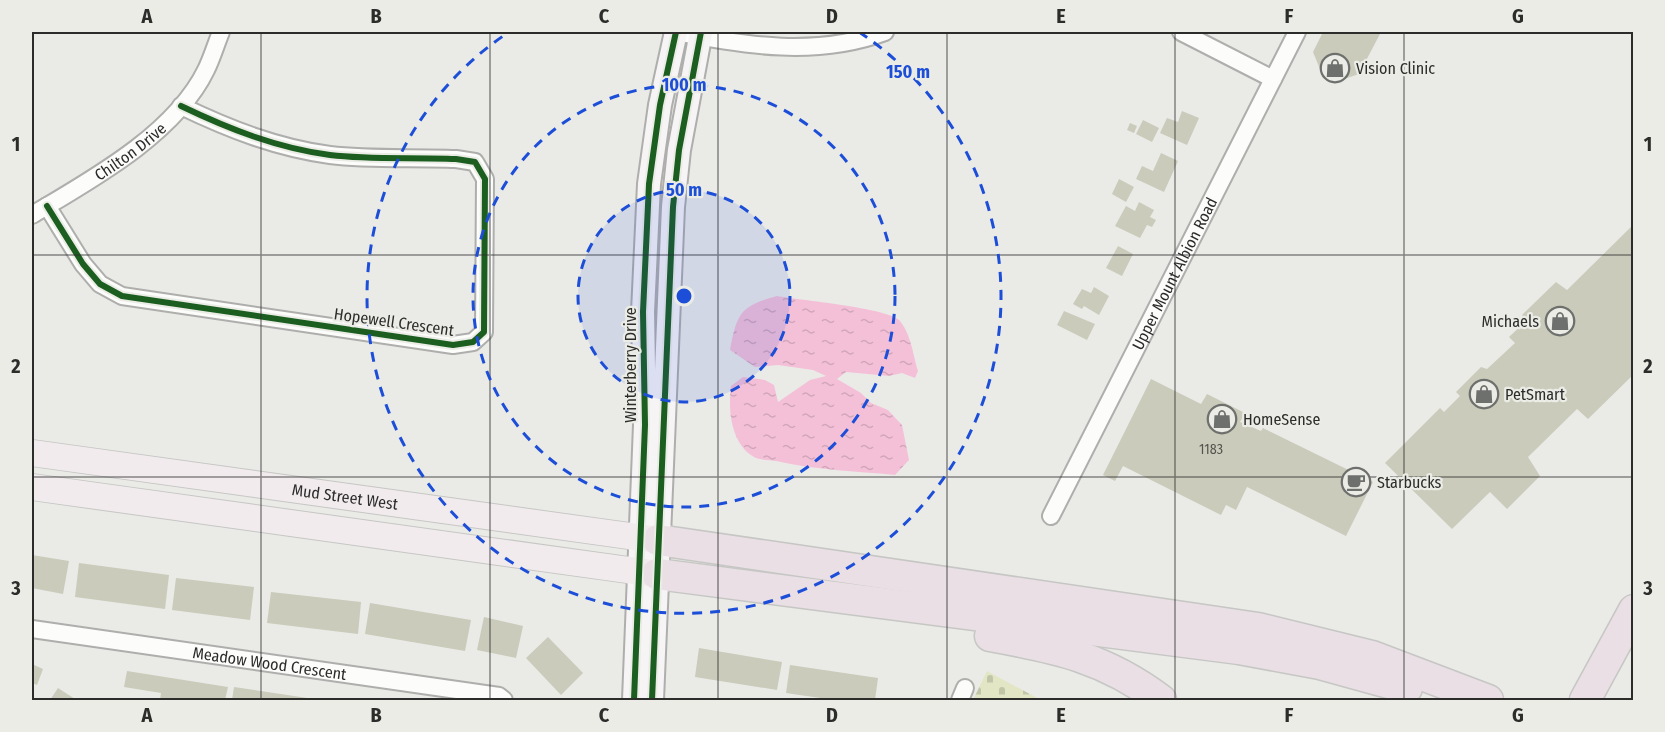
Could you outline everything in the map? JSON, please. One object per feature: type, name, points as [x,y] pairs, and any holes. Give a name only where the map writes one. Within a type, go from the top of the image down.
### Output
[{"type":"highway","points":[[649,539],[1258,628],[1372,656],[1488,700]]},
{"type":"highway","points":[[647,573],[1239,649],[1320,664],[1397,685],[1440,700]]},
{"type":"highway","points":[[770,588],[901,620],[1082,655],[1118,672],[1161,700]]},
{"type":"highway","points":[[1586,700],[1634,610]]},
{"type":"main road","name":"Mud Street West","points":[[32,453],[649,539]]},
{"type":"main road","points":[[32,487],[647,573]]},
{"type":"street","name":"Chilton Drive","points":[[32,215],[132,152],[181,106],[205,71],[220,32]]},
{"type":"street","points":[[676,32],[798,48],[845,44],[885,32]]},
{"type":"street","name":"Winterberry Drive","points":[[649,539],[643,312],[649,184],[660,105],[676,32]]},
{"type":"street","points":[[1181,32],[1273,79]]},
{"type":"street","name":"Upper Mount Albion Road","points":[[1051,516],[1298,32]]},
{"type":"street","name":"Winterberry Drive","points":[[634,700],[647,573],[673,207],[679,150],[700,34]]},
{"type":"street","name":"Hopewell Crescent","points":[[47,206],[83,264],[100,284],[122,296],[453,345],[473,342],[484,332],[485,179],[475,162],[456,159],[332,155],[298,149],[246,136],[181,106]]},
{"type":"street","name":"Winterberry Drive","points":[[647,573],[652,700]]},
{"type":"street","name":"Meadow Wood Crescent","points":[[32,629],[499,696],[504,700]]},
{"type":"green space","points":[[987,671],[1041,700],[973,700]]},
{"type":"water","points":[[777,296],[878,312],[899,320],[903,325],[918,371],[915,378],[902,373],[889,376],[846,372],[837,379],[861,393],[871,403],[888,410],[902,425],[909,460],[895,475],[820,468],[759,459],[746,451],[740,443],[732,424],[731,386],[743,377],[765,380],[774,385],[778,402],[810,380],[826,376],[813,370],[778,365],[755,367],[730,350],[735,327],[742,313],[755,303]]},
{"type":"building","points":[[1323,32],[1381,32],[1359,74],[1341,80],[1320,69],[1313,52]]},
{"type":"building","points":[[1182,111],[1199,118],[1187,145],[1160,133],[1167,118],[1178,122]]},
{"type":"building","points":[[1143,120],[1159,128],[1152,142],[1136,134]]},
{"type":"building","points":[[1130,123],[1137,126],[1134,133],[1127,130]]},
{"type":"building","points":[[1161,153],[1178,161],[1164,192],[1136,179],[1142,166],[1153,171]]},
{"type":"building","points":[[1119,179],[1134,187],[1126,202],[1112,194]]},
{"type":"building","points":[[1139,202],[1154,210],[1150,217],[1156,220],[1152,227],[1147,225],[1140,238],[1115,226],[1126,206],[1135,211]]},
{"type":"building","points":[[1634,224],[1634,374],[1588,419],[1577,409],[1528,457],[1540,476],[1507,509],[1490,492],[1452,529],[1385,463],[1440,408],[1444,412],[1460,396],[1456,392],[1481,367],[1487,369],[1515,343],[1509,337],[1527,320],[1522,315],[1556,282],[1567,290]]},
{"type":"building","points":[[1118,246],[1133,254],[1122,276],[1106,268]]},
{"type":"building","points":[[1094,287],[1109,296],[1099,315],[1084,306],[1082,309],[1073,304],[1082,289],[1091,293]]},
{"type":"building","points":[[1064,311],[1095,324],[1087,340],[1057,325]]},
{"type":"building","points":[[1151,379],[1201,404],[1207,394],[1245,413],[1240,422],[1261,431],[1263,428],[1373,482],[1346,536],[1247,487],[1236,510],[1226,505],[1221,515],[1123,466],[1115,481],[1103,475]]},
{"type":"building","points":[[32,555],[69,561],[63,594],[32,588]]},
{"type":"building","points":[[79,563],[169,575],[165,609],[75,597]]},
{"type":"building","points":[[176,578],[254,587],[250,620],[172,610]]},
{"type":"building","points":[[271,592],[361,602],[358,634],[267,623]]},
{"type":"building","points":[[370,603],[471,620],[465,651],[365,634]]},
{"type":"building","points":[[484,617],[523,626],[516,658],[477,650]]},
{"type":"building","points":[[548,637],[583,673],[561,695],[526,658]]},
{"type":"building","points":[[699,648],[782,662],[777,690],[695,677]]},
{"type":"building","points":[[32,664],[43,669],[37,685],[32,683]]},
{"type":"building","points":[[790,665],[878,678],[875,700],[834,700],[786,693]]},
{"type":"building","points":[[127,671],[228,687],[225,700],[160,700],[161,693],[124,687]]},
{"type":"building","points":[[234,687],[314,699],[314,700],[232,700]]},
{"type":"building","points":[[58,688],[75,699],[50,700]]},
{"type":"cycle path","points":[[634,700],[645,425],[643,312],[649,184],[660,105],[676,32]]},
{"type":"cycle path","points":[[652,700],[673,207],[679,150],[701,32]]},
{"type":"cycle path","points":[[47,206],[83,264],[100,284],[122,296],[453,345],[473,342],[484,332],[485,179],[475,162],[456,159],[345,157],[310,152],[254,136],[181,106]]},
{"type":"place","name":"Vision Clinic","points":[[1335,68]]},
{"type":"place","name":"Michaels","points":[[1560,321]]},
{"type":"place","name":"PetSmart","points":[[1484,394]]},
{"type":"place","name":"HomeSense","points":[[1222,419]]},
{"type":"place","name":"Starbucks","points":[[1356,482]]}]
